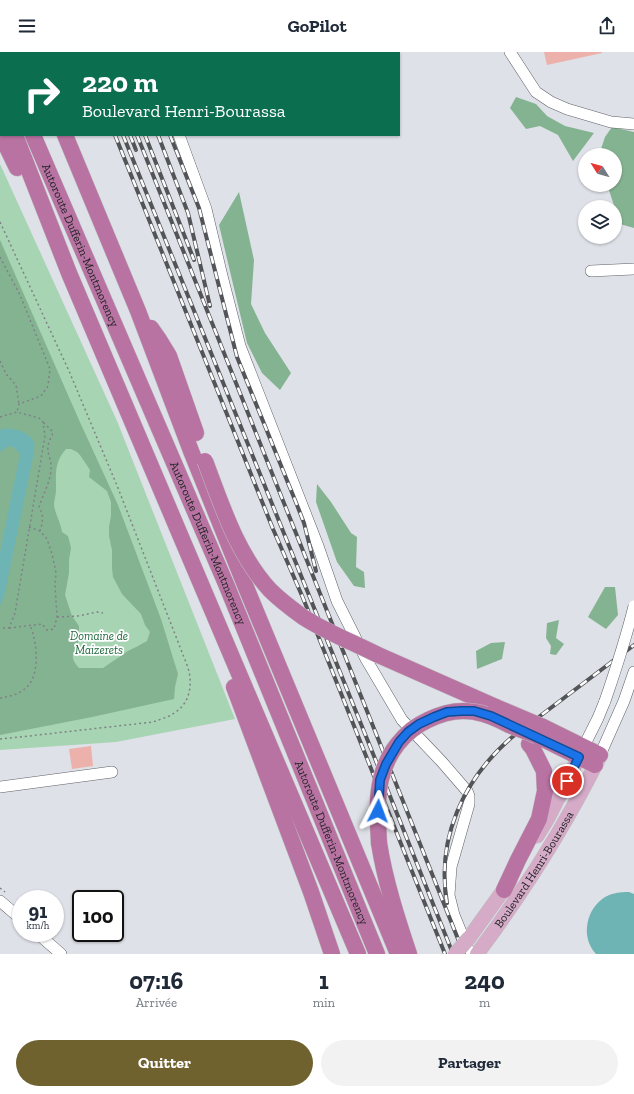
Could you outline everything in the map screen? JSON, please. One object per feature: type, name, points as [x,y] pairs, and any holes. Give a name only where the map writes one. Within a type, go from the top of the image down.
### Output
[{"type":"highway","points":[[2,136],[69,273]]},
{"type":"highway","name":"Autoroute Dufferin-Montmorency","points":[[15,136],[69,273],[358,954]]},
{"type":"highway","name":"Autoroute Dufferin-Montmorency","points":[[33,136],[226,584],[377,954]]},
{"type":"highway","points":[[65,136],[138,311],[244,585],[398,954]]},
{"type":"highway","points":[[138,311],[169,356],[205,461],[234,536],[251,565],[271,591],[284,603],[311,621],[536,735],[582,752],[598,760]]},
{"type":"highway","points":[[211,605],[232,680],[332,954]]},
{"type":"highway","points":[[409,954],[388,885],[379,843],[378,800],[380,780],[389,758],[399,742],[408,732],[419,724],[447,712],[474,711],[491,716],[510,725],[521,733],[536,735]]},
{"type":"highway","points":[[504,890],[539,820],[545,791],[544,772],[533,749],[536,735]]},
{"type":"highway","points":[[310,892],[338,954]]},
{"type":"main road","name":"Boulevard Henri-Bourassa","points":[[455,954],[469,938],[504,890],[548,818],[582,752]]},
{"type":"main road","name":"Boulevard Henri-Bourassa","points":[[477,954],[503,919],[540,864],[568,818],[598,760]]},
{"type":"street","points":[[510,52],[536,92],[551,102],[567,109],[611,122],[634,124]]},
{"type":"street","points":[[179,136],[206,209],[240,346],[318,546],[337,602],[366,658],[402,720],[442,762],[467,791],[469,796],[469,804],[451,867],[449,895],[454,915],[470,954]]},
{"type":"street","points":[[590,272],[634,269]]},
{"type":"street","name":"Boulevard Henri-Bourassa","points":[[582,752],[605,701],[627,636],[634,606]]},
{"type":"street","name":"Boulevard Henri-Bourassa","points":[[598,760],[624,701],[634,672]]},
{"type":"street","points":[[0,787],[112,772]]},
{"type":"street","points":[[0,901],[12,912]]},
{"type":"street","points":[[0,913],[12,912]]},
{"type":"street","points":[[47,942],[61,954]]},
{"type":"path","points":[[0,222],[69,371],[118,488],[190,673],[190,687],[187,698],[178,711],[153,722],[0,739]]},
{"type":"path","points":[[0,256],[20,295],[50,369],[48,386],[41,396],[19,404]]},
{"type":"path","points":[[0,361],[6,374],[16,385],[19,404],[18,412]]},
{"type":"path","points":[[0,417],[18,412],[39,418],[53,432],[48,446],[52,469],[46,490],[42,496],[39,506],[43,514],[43,523],[40,531]]},
{"type":"path","points":[[9,628],[15,613],[44,436],[43,422]]},
{"type":"path","points":[[0,628],[42,624],[47,630],[54,629],[58,617],[55,585],[56,572],[52,554],[46,539],[40,531],[28,527]]},
{"type":"path","points":[[58,617],[78,616],[97,612],[104,613]]},
{"type":"path","points":[[0,698],[17,693],[27,687],[34,675],[36,648],[34,634],[30,625]]},
{"type":"green space","points":[[516,97],[536,104],[547,116],[565,126],[594,133],[583,148],[578,148],[578,154],[573,161],[558,135],[540,126],[526,129],[510,108]]},
{"type":"green space","points":[[612,127],[634,132],[634,228],[622,225],[622,200],[612,200],[610,192],[622,192],[622,148],[601,148],[605,137]]},
{"type":"green space","name":"Domaine de Maizerets","points":[[0,164],[117,421],[235,719],[116,742],[0,750]]},
{"type":"green space","points":[[239,192],[254,260],[251,304],[265,333],[291,373],[280,390],[262,373],[247,343],[219,225]]},
{"type":"green space","points":[[0,240],[118,505],[161,619],[178,674],[174,699],[0,735]],"holes":[[[66,449],[71,449],[80,455],[90,470],[89,477],[107,491],[111,502],[109,536],[112,550],[113,577],[122,594],[141,614],[145,625],[150,632],[147,641],[128,651],[103,668],[79,668],[73,658],[73,653],[78,642],[79,626],[72,616],[65,595],[71,548],[68,536],[62,532],[54,505],[56,473],[59,459]]]},
{"type":"green space","points":[[317,484],[331,502],[351,533],[357,537],[356,567],[364,572],[365,588],[354,586],[337,562],[316,502]]},
{"type":"green space","points":[[605,587],[615,587],[618,615],[606,629],[588,617]]},
{"type":"green space","points":[[559,620],[556,638],[564,644],[556,655],[550,654],[551,646],[546,638],[547,623]]},
{"type":"green space","points":[[505,642],[502,659],[477,669],[476,651],[491,643]]},
{"type":"water","points":[[0,430],[16,430],[28,435],[34,442],[34,452],[4,597],[0,605],[0,552],[20,454],[15,448],[9,446],[0,452]]},
{"type":"water","points":[[629,892],[634,894],[634,954],[596,954],[588,940],[587,932],[587,924],[593,909],[605,897],[616,893]]},
{"type":"building","points":[[544,52],[602,52],[602,53],[547,65]]},
{"type":"building","points":[[91,746],[93,766],[72,769],[69,749]]},
{"type":"railway","points":[[115,136],[273,529],[303,598],[445,954]]},
{"type":"railway","points":[[123,136],[453,954]]},
{"type":"railway","points":[[130,136],[136,150]]},
{"type":"railway","points":[[137,136],[464,954]]},
{"type":"railway","points":[[145,136],[194,260]]},
{"type":"railway","points":[[158,136],[188,213],[210,306]]},
{"type":"railway","points":[[170,136],[199,208],[237,357],[304,523],[316,571]]},
{"type":"railway","points":[[447,903],[445,879],[446,856],[450,834],[457,812],[479,772],[511,738],[634,645]]},
{"type":"route","points":[[378,811],[380,780],[386,764],[399,742],[408,732],[419,724],[447,712],[474,711],[491,716],[537,736],[579,757],[567,781]]}]
